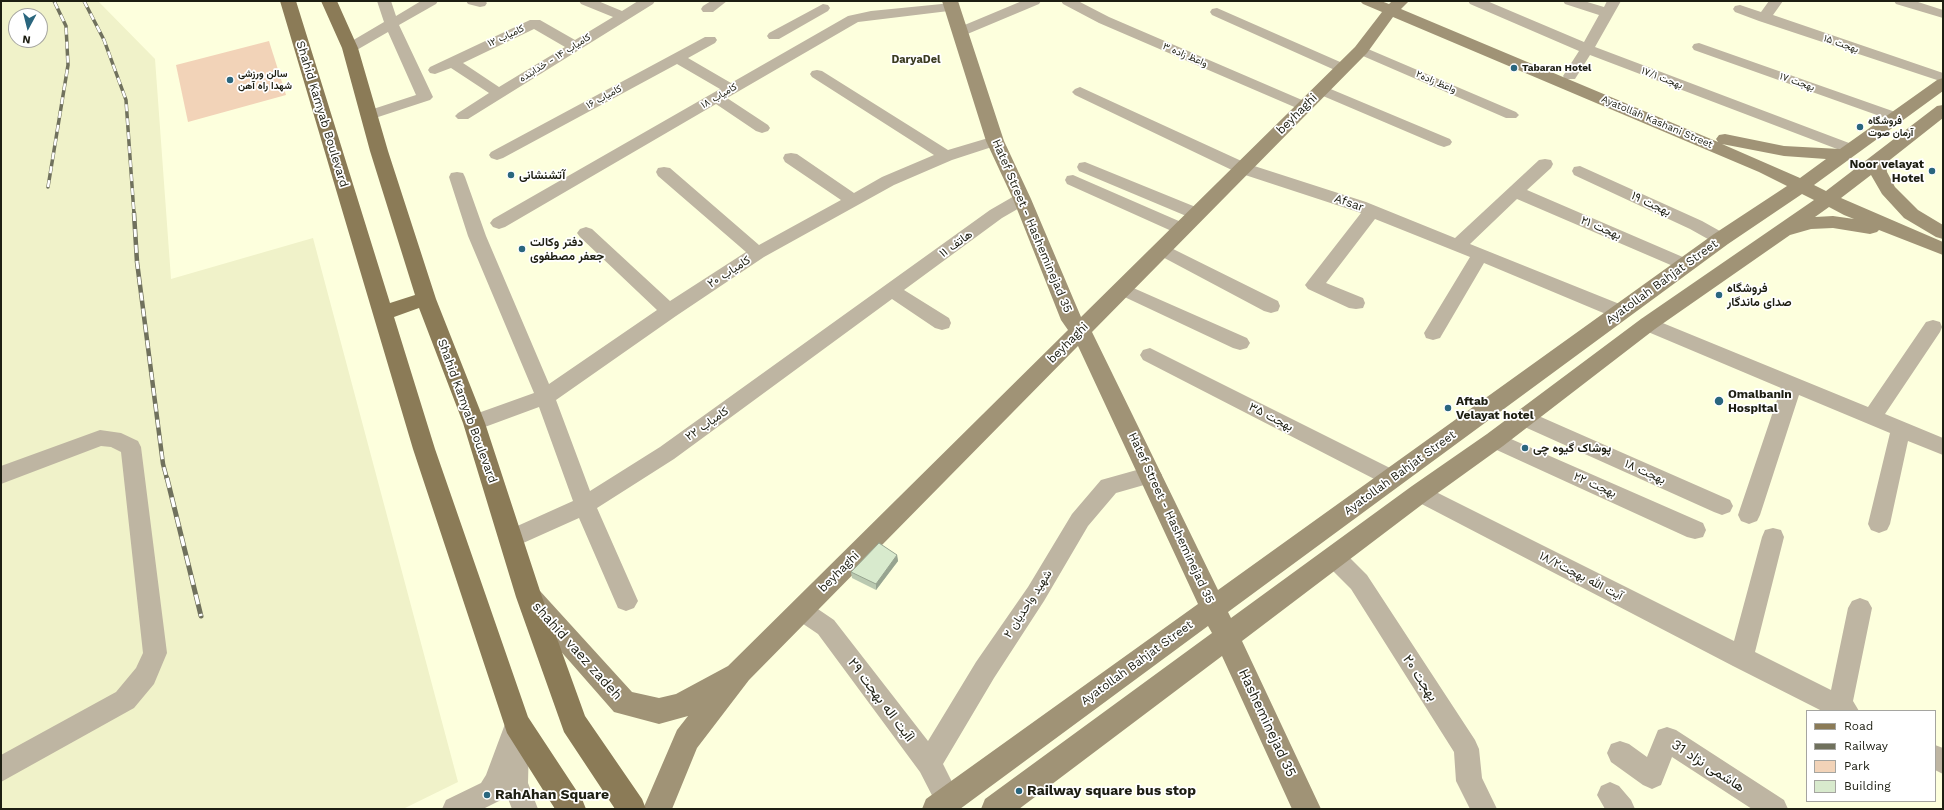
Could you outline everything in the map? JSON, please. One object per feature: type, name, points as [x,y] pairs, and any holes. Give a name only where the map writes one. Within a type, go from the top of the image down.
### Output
[{"type":"main road","name":"Shahid Kamyab Boulevard","points":[[288,1],[424,449],[517,724],[572,809]]},
{"type":"main road","name":"Shahid Kamyab Boulevard","points":[[329,1],[350,48],[426,300],[474,423],[512,539],[529,597],[574,723],[632,809]]},
{"type":"main road","name":"Ayatollah Kashani Street","points":[[1368,1],[1395,4],[1724,139],[1833,194],[1851,211],[1940,241]]},
{"type":"main road","name":"Hatef Street - Hasheminejad 35","points":[[951,4],[995,141],[1022,200],[1071,320],[1081,330],[1227,637]]},
{"type":"main road","name":"beyhaghi","points":[[740,671],[1361,50],[1395,4]]},
{"type":"main road","name":"Ayatollah Kashani Street","points":[[1395,4],[1765,168],[1808,181]]},
{"type":"main road","name":"Ayatollah Bahjat Street","points":[[942,805],[1721,239],[1808,181],[1943,83]]},
{"type":"main road","points":[[995,809],[1420,493],[1496,440],[1648,324],[1833,194],[1877,162],[1943,110]]},
{"type":"main road","points":[[1724,139],[1784,151],[1847,152]]},
{"type":"main road","points":[[1877,162],[1878,172],[1888,190],[1940,241]]},
{"type":"main road","points":[[1772,237],[1810,224],[1833,222],[1859,225],[1940,241]]},
{"type":"main road","points":[[382,313],[426,300]]},
{"type":"main road","name":"shahid vaez zadeh","points":[[529,597],[624,702],[659,711],[681,706],[740,671]]},
{"type":"main road","name":"Hasheminejad 35","points":[[1227,637],[1307,809]]},
{"type":"main road","points":[[657,809],[687,739],[740,671]]},
{"type":"street","points":[[369,115],[425,97],[392,25],[384,1]]},
{"type":"street","points":[[350,48],[431,1]]},
{"type":"street","points":[[586,1],[622,16]]},
{"type":"street","name":"کامیاب ۱۴ - خدابنده","points":[[463,116],[648,1]]},
{"type":"street","points":[[708,9],[720,1]]},
{"type":"street","points":[[805,1],[853,19]]},
{"type":"street","points":[[960,32],[1034,1]]},
{"type":"street","name":"واعظ زاده ۳","points":[[1068,1],[1104,20],[1304,106]]},
{"type":"street","name":"بهجت ۱۷/۱","points":[[1475,1],[1587,50],[1847,152]]},
{"type":"street","points":[[1570,1],[1611,7],[1587,50],[1570,76]]},
{"type":"street","points":[[1764,18],[1776,1]]},
{"type":"street","points":[[1900,1],[1943,14]]},
{"type":"street","name":"کامیاب ۱۸","points":[[499,223],[853,19],[951,4]]},
{"type":"street","points":[[774,36],[822,8]]},
{"type":"street","name":"بهجت ۱۵","points":[[1740,9],[1943,78]]},
{"type":"street","points":[[1217,12],[1342,68]]},
{"type":"street","name":"کامیاب ۱۲","points":[[435,70],[535,23],[574,46]]},
{"type":"street","name":"کامیاب ۱۶","points":[[497,155],[710,40]]},
{"type":"street","name":"بهجت ۱۷","points":[[1699,47],[1896,117]]},
{"type":"street","name":"واعظ زاده۲","points":[[1361,50],[1511,115]]},
{"type":"street","points":[[678,58],[731,89]]},
{"type":"street","points":[[452,62],[498,93]]},
{"type":"street","points":[[817,74],[946,156]]},
{"type":"street","points":[[1320,90],[1444,142]]},
{"type":"street","name":"Afsar","points":[[1080,92],[1242,168],[1372,211],[1620,312]]},
{"type":"street","points":[[717,98],[762,128]]},
{"type":"street","name":"کامیاب ۲۰","points":[[474,423],[545,396],[669,311],[758,253],[888,181],[946,156],[995,141]]},
{"type":"street","points":[[791,158],[853,200]]},
{"type":"street","points":[[1457,246],[1545,164]]},
{"type":"street","points":[[1086,167],[1197,214]]},
{"type":"street","name":"بهجت ۱۹","points":[[1580,171],[1696,225],[1721,239]]},
{"type":"street","points":[[664,172],[758,253]]},
{"type":"street","points":[[457,177],[477,236],[545,396],[585,505],[626,601]]},
{"type":"street","points":[[1073,180],[1182,229]]},
{"type":"street","name":"بهجت ۲۱","points":[[1516,192],[1686,265]]},
{"type":"street","name":"هاتف ۱۱","points":[[893,291],[996,214],[1022,200]]},
{"type":"street","points":[[1356,303],[1314,285],[1372,211]]},
{"type":"street","points":[[586,233],[669,311]]},
{"type":"street","points":[[1161,249],[1272,306]]},
{"type":"street","points":[[1433,334],[1480,255]]},
{"type":"street","points":[[1122,289],[1240,343]]},
{"type":"street","points":[[893,291],[942,323]]},
{"type":"street","name":"کامیاب ۲۲","points":[[512,539],[585,505],[666,453],[893,291]]},
{"type":"street","points":[[1648,324],[1943,447]]},
{"type":"street","points":[[1872,417],[1933,327]]},
{"type":"street","name":"بهجت ۳۵","points":[[1150,355],[1392,478]]},
{"type":"street","points":[[1749,515],[1792,385]]},
{"type":"street","name":"بهجت ۱۸","points":[[1525,418],[1722,506]]},
{"type":"street","points":[[1879,524],[1901,429]]},
{"type":"street","points":[[1,475],[100,438],[114,439],[131,447],[154,653],[145,676],[125,700],[1,769]]},
{"type":"street","name":"بهجت ۲۲","points":[[1496,440],[1695,530]]},
{"type":"street","name":"شهید واحدیان ۲","points":[[928,763],[985,670],[1036,594],[1080,520],[1109,486],[1151,475]]},
{"type":"street","name":"آیت الله بهجت۱۸/۲","points":[[1420,493],[1843,709]]},
{"type":"street","points":[[1741,658],[1773,537]]},
{"type":"street","name":"بهجت ۲۰","points":[[1334,557],[1359,582],[1466,749],[1469,781],[1484,809]]},
{"type":"street","points":[[1843,709],[1860,608]]},
{"type":"street","name":"اآیت اله بهجت ۲۹","points":[[801,610],[826,627],[928,763],[942,805]]},
{"type":"street","points":[[454,809],[484,800],[496,782],[517,724]]},
{"type":"street","points":[[517,724],[515,783],[525,809]]},
{"type":"street","name":"هاشمی نژاد 31","points":[[1620,753],[1652,776],[1667,739],[1775,809]]},
{"type":"shaded area","points":[[1,1],[98,1],[155,59],[171,279],[313,238],[458,782],[403,809],[1,809]]},
{"type":"green space","name":"سالن ورزشی شهدا راه آهن","points":[[269,41],[286,95],[188,122],[176,65]]},
{"type":"building","points":[[879,543],[897,555],[876,584],[851,572]]},
{"type":"railway","points":[[48,187],[68,65],[66,26],[54,1]]},
{"type":"railway","points":[[84,1],[104,40],[126,100],[134,214]]},
{"type":"railway","points":[[134,213],[137,262],[163,464],[167,479]]},
{"type":"railway","points":[[167,478],[201,616]]},
{"type":"place","name":"Tabaran Hotel","points":[[1514,68]]},
{"type":"place","name":"سالن ورزشی شهدا راه آهن","points":[[230,80]]},
{"type":"place","name":"فروشگاه آرمان صوت","points":[[1860,127]]},
{"type":"place","name":"Noor velayat Hotel","points":[[1932,171]]},
{"type":"place","name":"آتشنشانی","points":[[511,175]]},
{"type":"place","name":"دفتر وکالت جعفر مصطفوی","points":[[522,249]]},
{"type":"place","name":"فروشگاه صدای ماندگار","points":[[1719,295]]},
{"type":"place","name":"Omalbanin Hospital","points":[[1719,401]]},
{"type":"place","name":"Aftab Velayat hotel","points":[[1448,408]]},
{"type":"place","name":"پوشاک گیوه چی","points":[[1525,448]]},
{"type":"place","name":"Railway square bus stop","points":[[1019,791]]},
{"type":"place","name":"RahAhan Square","points":[[487,795]]},
{"type":"district","name":"DaryaDel","points":[[916,60]]}]
